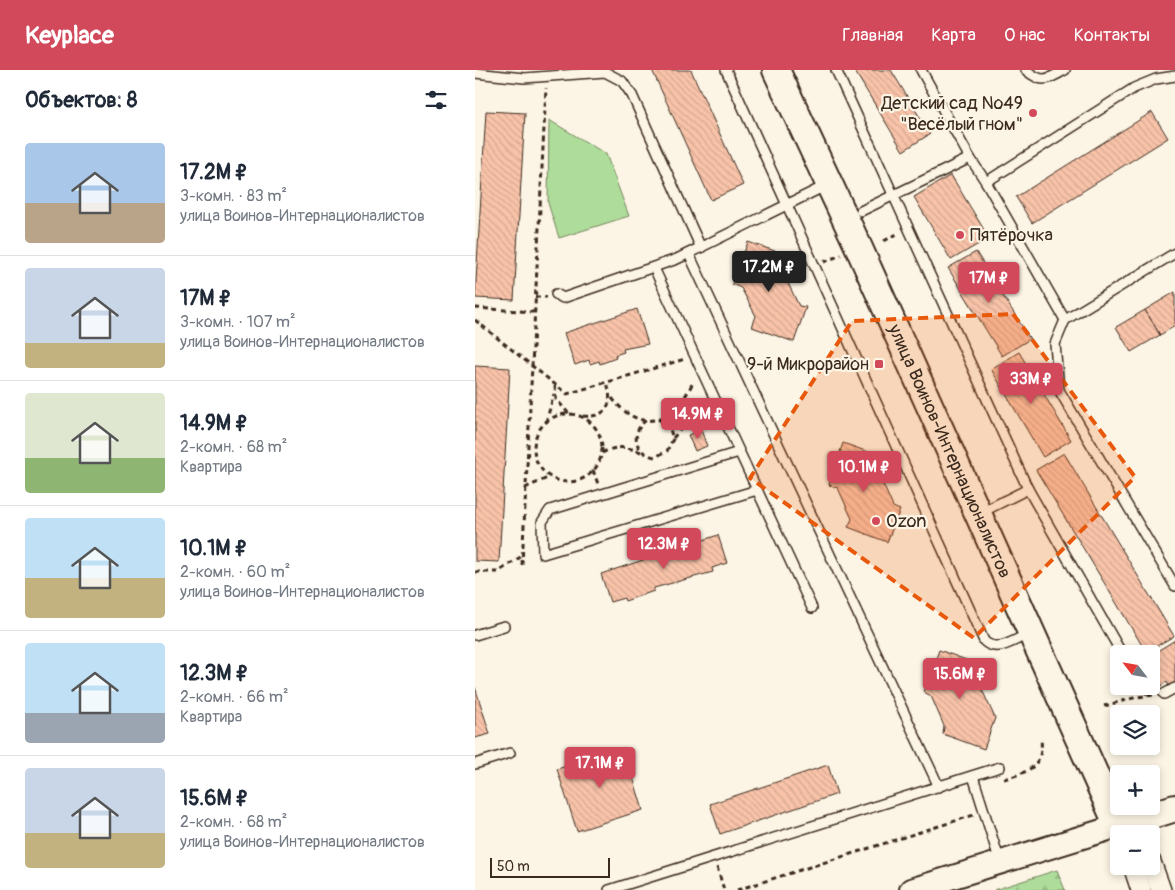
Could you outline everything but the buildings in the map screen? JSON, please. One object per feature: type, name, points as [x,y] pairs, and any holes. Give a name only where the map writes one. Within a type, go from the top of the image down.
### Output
[{"type":"main road","name":"улица Воинов-Интернационалистов","points":[[777,70],[837,180],[1111,765]]},
{"type":"main road","name":"улица Воинов-Интернационалистов","points":[[795,70],[837,180]]},
{"type":"main road","name":"улица Воинов-Интернационалистов","points":[[853,214],[1032,632],[1129,824]]},
{"type":"main road","points":[[1129,824],[1175,808]]},
{"type":"street","points":[[911,890],[1129,824]]},
{"type":"street","points":[[1136,875],[1141,890]]},
{"type":"street","points":[[1156,875],[1161,890]]},
{"type":"lane","points":[[726,70],[984,641],[990,646],[1001,646],[1032,632]]},
{"type":"lane","points":[[836,70],[1028,489],[1117,645]]},
{"type":"lane","points":[[921,70],[1065,320]]},
{"type":"lane","points":[[1025,70],[1037,79],[1045,80],[1065,70]]},
{"type":"lane","points":[[475,73],[515,78],[546,78],[605,72],[622,81],[632,95],[701,248]]},
{"type":"lane","points":[[985,182],[1135,88],[1156,79],[1175,76]]},
{"type":"lane","points":[[853,214],[970,158]]},
{"type":"lane","points":[[556,294],[563,298],[654,268],[689,254],[837,180]]},
{"type":"lane","points":[[1175,253],[1065,320],[1055,344],[1059,390],[1175,586]]},
{"type":"lane","points":[[689,254],[939,786]]},
{"type":"lane","points":[[654,268],[812,608]]},
{"type":"lane","points":[[739,452],[550,510],[542,522],[543,554],[757,490]]},
{"type":"lane","points":[[990,508],[1028,489]]},
{"type":"lane","points":[[475,635],[504,626]]},
{"type":"lane","points":[[1164,694],[1175,688]]},
{"type":"lane","points":[[475,764],[510,753]]},
{"type":"lane","points":[[609,890],[1000,767]]},
{"type":"lane","points":[[973,776],[1000,862]]},
{"type":"path","points":[[522,565],[546,78]]},
{"type":"path","points":[[815,266],[849,252]]},
{"type":"path","points":[[475,308],[534,312]]},
{"type":"path","points":[[475,320],[555,386],[569,395],[694,356]]},
{"type":"path","points":[[607,383],[612,398],[625,412],[646,420],[657,419],[674,412],[683,402],[700,368]]},
{"type":"path","points":[[555,386],[559,405],[569,414]]},
{"type":"path","points":[[555,392],[545,422],[539,430],[534,451],[542,470],[550,477],[568,482],[578,480],[593,470],[601,454],[601,444],[595,427],[580,416]]},
{"type":"path","points":[[545,422],[557,416],[569,414],[580,416],[598,415],[609,405],[612,398]]},
{"type":"path","points":[[601,454],[617,447],[625,447],[655,456],[663,454],[671,446],[673,439],[686,423],[705,420],[722,414]]},
{"type":"path","points":[[657,419],[669,426],[673,439]]},
{"type":"path","points":[[642,452],[636,444],[635,435],[639,426],[646,420]]},
{"type":"path","points":[[525,488],[550,477]]},
{"type":"path","points":[[475,572],[498,572],[522,556]]},
{"type":"path","points":[[1104,706],[1137,697],[1164,694]]},
{"type":"path","points":[[996,782],[1026,772],[1033,767],[1041,755],[1041,738]]},
{"type":"path","points":[[737,890],[984,812]]},
{"type":"path","points":[[714,857],[724,890]]},
{"type":"highlighted area","points":[[1013,314],[1135,477],[974,638],[750,478],[852,321]]},
{"type":"green space","points":[[549,120],[606,154],[629,216],[559,238],[548,203]]},
{"type":"green space","points":[[1057,870],[1065,890],[994,890]]},
{"type":"place","name":"Детский сад №49 \"Весёлый гном\"","points":[[1033,113]]},
{"type":"place","name":"Пятёрочка","points":[[960,235]]},
{"type":"place","name":"9-й Микрорайон","points":[[879,364]]},
{"type":"place","name":"Ozon","points":[[876,521]]}]
